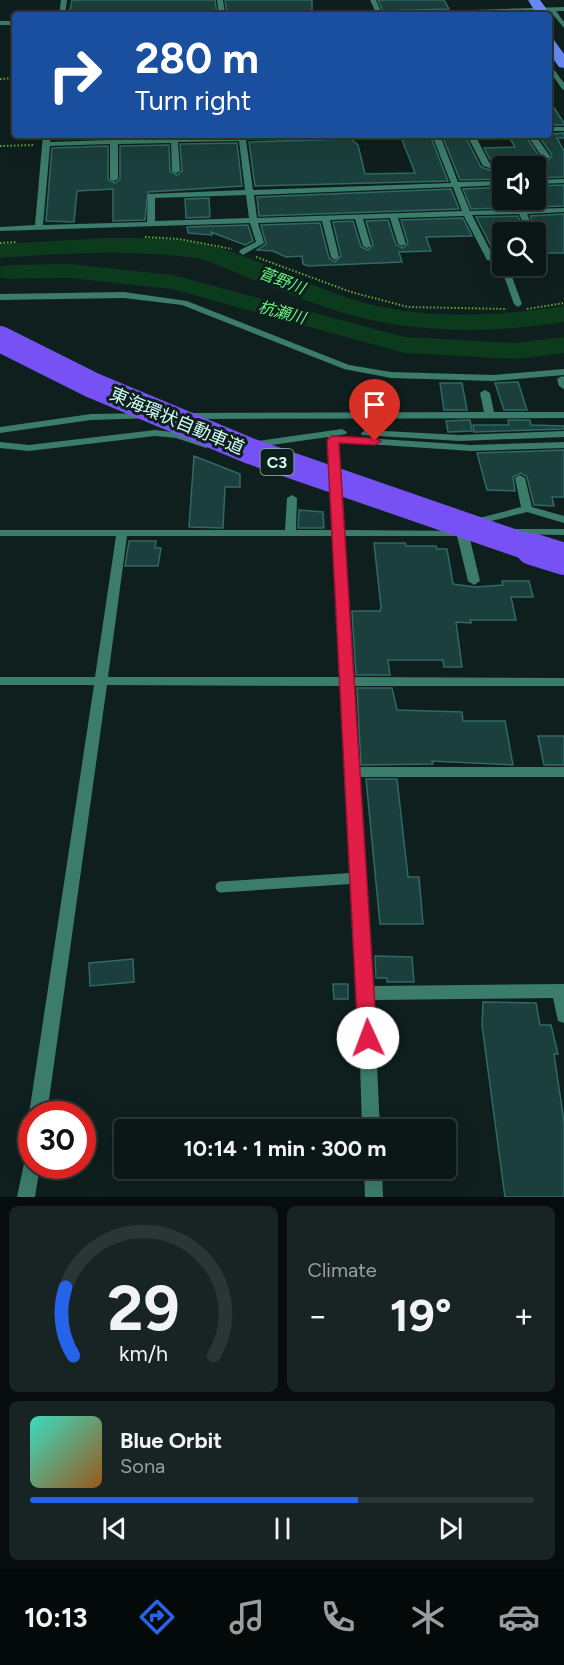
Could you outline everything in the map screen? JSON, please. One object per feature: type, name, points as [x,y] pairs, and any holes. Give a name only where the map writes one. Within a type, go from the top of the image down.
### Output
[{"type":"highway","points":[[552,30],[564,42]]},
{"type":"highway","points":[[552,47],[564,64]]},
{"type":"highway","name":"東海環状自動車道","points":[[0,322],[107,374],[224,424],[324,462],[564,540]]},
{"type":"highway","name":"東海環状自動車道","points":[[0,339],[92,386],[202,433],[326,480],[564,559]]},
{"type":"street","points":[[494,12],[564,9]]},
{"type":"street","points":[[552,70],[564,88]]},
{"type":"street","points":[[561,129],[564,138]]},
{"type":"street","points":[[39,227],[47,138]]},
{"type":"street","points":[[46,144],[114,143],[174,138],[176,171]]},
{"type":"street","points":[[242,138],[253,220],[260,243],[267,246],[267,249]]},
{"type":"street","points":[[437,138],[467,214],[492,258]]},
{"type":"street","points":[[473,138],[487,166]]},
{"type":"street","points":[[533,138],[546,156]]},
{"type":"street","points":[[114,143],[114,178]]},
{"type":"street","points":[[546,182],[564,181]]},
{"type":"street","points":[[151,224],[151,196],[492,183]]},
{"type":"street","points":[[0,229],[564,210]]},
{"type":"street","points":[[522,212],[526,222]]},
{"type":"street","points":[[393,216],[402,244]]},
{"type":"street","points":[[358,217],[367,246]]},
{"type":"street","points":[[325,218],[335,257]]},
{"type":"street","points":[[243,252],[260,243]]},
{"type":"street","points":[[507,276],[517,307]]},
{"type":"street","points":[[0,297],[124,295],[184,303],[347,367],[391,375],[563,379]]},
{"type":"street","points":[[484,393],[490,416]]},
{"type":"street","points":[[0,430],[91,417],[564,415]]},
{"type":"street","points":[[0,445],[29,448],[155,433],[177,435],[209,447],[230,447],[342,432],[460,438],[564,434]]},
{"type":"street","points":[[371,1119],[366,993],[345,681],[332,440],[471,448],[564,445]]},
{"type":"street","points":[[520,478],[527,509]]},
{"type":"street","points":[[290,533],[292,498]]},
{"type":"street","points":[[433,533],[527,509],[564,520]]},
{"type":"street","points":[[0,533],[564,532]]},
{"type":"street","points":[[462,533],[474,581]]},
{"type":"street","points":[[40,1101],[122,534]]},
{"type":"street","points":[[0,681],[564,682]]},
{"type":"street","points":[[351,772],[564,772]]},
{"type":"street","points":[[366,993],[562,991],[564,1016]]},
{"type":"street","points":[[26,1197],[29,1179]]},
{"type":"street","points":[[373,1179],[374,1197]]},
{"type":"lane","points":[[222,887],[358,878]]},
{"type":"path","points":[[0,146],[46,144]]},
{"type":"path","points":[[134,237],[179,239],[243,252],[351,292],[408,307],[517,307],[564,303]]},
{"type":"path","points":[[0,243],[22,242]]},
{"type":"building","points":[[72,0],[215,0],[217,12],[70,12]]},
{"type":"building","points":[[225,0],[312,0],[312,12],[227,12]]},
{"type":"building","points":[[378,0],[444,0],[449,9],[383,11]]},
{"type":"building","points":[[552,105],[564,123],[564,125],[552,125]]},
{"type":"building","points":[[564,133],[564,138],[557,138],[564,151],[564,177],[546,178],[546,160],[549,160],[552,155],[540,138],[552,138],[552,134]]},
{"type":"building","points":[[401,138],[431,138],[448,181],[255,186],[249,142],[351,139],[358,145],[365,174],[415,173]]},
{"type":"building","points":[[443,138],[466,138],[481,167],[489,170],[492,166],[492,179],[460,180]]},
{"type":"building","points":[[510,138],[527,138],[539,156],[492,156],[492,163],[484,148],[515,147]]},
{"type":"building","points":[[237,143],[242,186],[148,192],[145,220],[113,221],[113,189],[77,191],[74,222],[46,221],[52,148],[108,146],[108,179],[115,183],[120,179],[120,146],[169,145],[170,171],[177,175],[182,171],[180,144]]},
{"type":"building","points":[[564,185],[564,206],[546,207],[546,186]]},
{"type":"building","points":[[492,188],[492,208],[471,209],[463,189]]},
{"type":"building","points":[[451,189],[459,209],[259,216],[257,197]]},
{"type":"building","points":[[209,198],[210,217],[186,218],[185,199]]},
{"type":"building","points":[[564,214],[564,253],[546,253],[546,222],[533,222],[530,216]]},
{"type":"building","points":[[518,216],[520,222],[492,222],[492,248],[476,217]]},
{"type":"building","points":[[463,218],[472,236],[426,237],[431,251],[399,252],[402,262],[308,266],[303,264],[302,256],[286,257],[273,251],[257,250],[266,244],[261,225],[320,223],[329,258],[335,262],[341,256],[333,222],[353,221],[361,247],[368,250],[373,245],[366,221],[388,220],[396,245],[403,248],[408,243],[401,220]]},
{"type":"building","points":[[248,225],[253,241],[245,245],[211,232],[212,235],[188,233],[187,227]]},
{"type":"building","points":[[518,382],[527,410],[504,410],[495,383]]},
{"type":"building","points":[[440,383],[462,383],[467,410],[444,410]]},
{"type":"building","points":[[470,420],[472,431],[448,432],[446,421]]},
{"type":"building","points":[[508,420],[530,420],[531,425],[564,426],[564,429],[474,432],[473,425],[509,425]]},
{"type":"building","points":[[564,450],[564,497],[552,497],[554,506],[534,505],[527,477],[521,473],[513,477],[515,491],[487,490],[477,453]]},
{"type":"building","points":[[194,456],[240,474],[240,487],[225,487],[223,528],[189,527]]},
{"type":"building","points":[[299,510],[323,512],[324,528],[298,528]]},
{"type":"building","points":[[129,541],[156,541],[155,548],[161,548],[158,566],[125,566]]},
{"type":"building","points":[[374,543],[405,543],[406,546],[436,546],[437,549],[447,549],[453,584],[475,587],[503,585],[502,581],[529,581],[533,597],[511,597],[516,620],[456,622],[462,667],[444,667],[443,660],[388,660],[390,675],[356,675],[352,611],[380,611],[381,607]]},
{"type":"building","points":[[357,688],[392,688],[397,710],[462,712],[463,721],[505,721],[513,765],[432,761],[433,764],[361,765]]},
{"type":"building","points":[[538,736],[564,736],[564,765],[544,765]]},
{"type":"building","points":[[366,779],[397,779],[408,877],[419,877],[423,924],[380,924]]},
{"type":"building","points":[[375,956],[412,957],[414,982],[387,982],[387,978],[376,978]]},
{"type":"building","points":[[133,959],[134,982],[90,986],[89,963]]},
{"type":"building","points":[[333,984],[348,984],[348,999],[334,999]]},
{"type":"building","points":[[483,1002],[536,1003],[540,1025],[551,1025],[558,1054],[554,1054],[564,1122],[564,1197],[505,1197],[482,1025]]},
{"type":"waterway","name":"菅野川","points":[[0,251],[104,245],[181,248],[207,252],[325,299],[389,316],[464,323],[564,314]]},
{"type":"waterway","name":"杭瀬川","points":[[9,272],[69,271],[173,282],[404,345],[515,351],[564,345]]},
{"type":"route","points":[[368,1038],[332,440],[375,441]]}]
